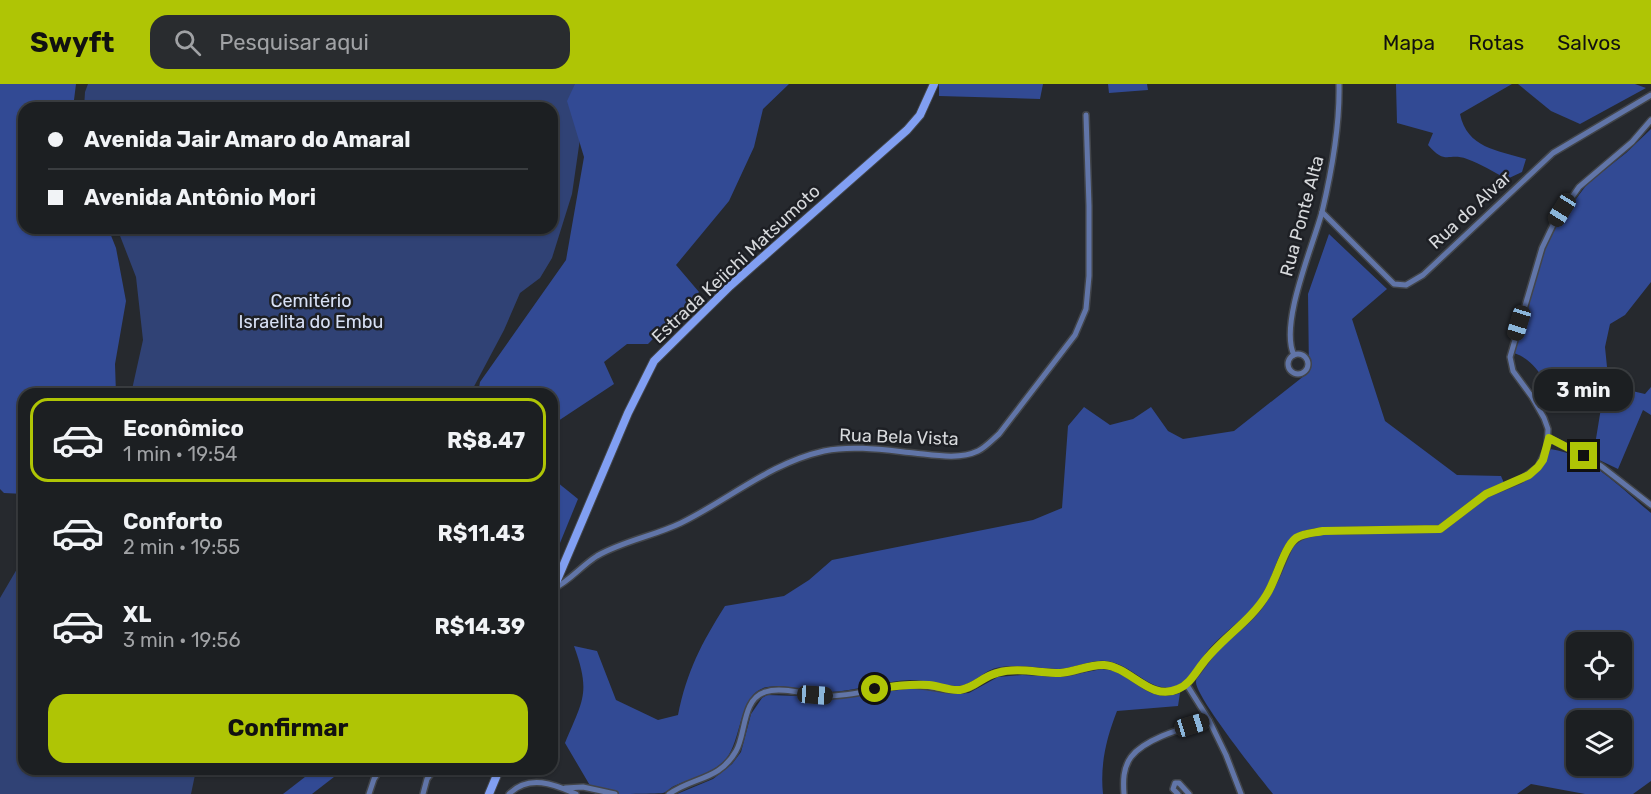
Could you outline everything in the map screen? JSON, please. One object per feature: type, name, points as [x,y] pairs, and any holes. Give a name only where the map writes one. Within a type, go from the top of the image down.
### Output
[{"type":"main road","name":"Estrada Keiichi Matsumoto","points":[[558,578],[628,413],[654,362],[730,286],[908,130],[920,115],[934,84]]},
{"type":"main road","points":[[489,794],[498,775]]},
{"type":"street","name":"Rua Ponte Alta","points":[[1294,355],[1289,345],[1291,321],[1322,212],[1339,120],[1339,84]]},
{"type":"street","name":"Rua do Alvar","points":[[1322,212],[1394,284],[1406,285],[1423,275],[1553,153],[1651,95]]},
{"type":"street","name":"Rua Bela Vista","points":[[558,587],[594,557],[683,522],[762,474],[805,456],[825,451],[864,448],[937,456],[959,456],[976,453],[986,446],[999,434],[1060,356],[1075,335],[1086,309],[1089,276],[1086,116]]},
{"type":"street","points":[[669,794],[711,776],[729,762],[737,750],[747,712],[759,695],[766,691],[827,696],[913,684],[956,690],[968,689],[997,673],[1022,671],[1061,673],[1101,665],[1127,672],[1156,691],[1172,692],[1187,685],[1214,649],[1253,614],[1261,604],[1290,545],[1296,538],[1323,531],[1440,529],[1486,494],[1529,475],[1543,460],[1549,438],[1544,417],[1513,371],[1510,362],[1513,344],[1542,248],[1554,223],[1579,187],[1632,142],[1651,120]]},
{"type":"street","points":[[1549,438],[1601,466],[1651,505]]},
{"type":"street","points":[[1187,685],[1209,720],[1241,794]]},
{"type":"street","points":[[1124,794],[1124,776],[1132,755],[1175,730],[1209,720]]},
{"type":"street","points":[[369,794],[377,775]]},
{"type":"street","points":[[423,794],[430,775]]},
{"type":"street","points":[[509,794],[523,784],[533,783],[552,784],[576,794]]},
{"type":"street","points":[[1178,794],[1173,790],[1173,786],[1177,783],[1189,794]]},
{"type":"street","points":[[564,788],[583,787],[615,794]]},
{"type":"green space","name":"Cemitério Israelita do Embu","points":[[88,84],[588,84],[572,194],[552,258],[540,278],[520,293],[504,330],[473,388],[132,388],[143,340],[136,277],[119,234],[558,234],[558,102],[84,102]]},
{"type":"green space","points":[[18,567],[18,775],[195,775],[191,794],[0,794],[0,598]]},
{"type":"shaded area","points":[[0,84],[76,84],[74,102],[18,102],[18,234],[110,234],[116,248],[126,301],[115,364],[116,388],[18,388],[18,494],[4,493],[0,489]]},
{"type":"shaded area","points":[[575,84],[789,84],[763,109],[754,147],[729,201],[676,265],[699,292],[648,344],[627,344],[604,362],[614,384],[558,421],[558,388],[479,388],[480,382],[566,260],[584,157],[567,101]]},
{"type":"shaded area","points":[[939,84],[1043,84],[1040,99],[939,96]]},
{"type":"shaded area","points":[[1108,84],[1147,84],[1148,90],[1109,93]]},
{"type":"shaded area","points":[[1396,84],[1512,84],[1460,114],[1469,134],[1476,141],[1494,150],[1526,159],[1522,172],[1507,179],[1467,159],[1439,155],[1428,145],[1433,133],[1397,123]]},
{"type":"shaded area","points":[[1518,84],[1635,84],[1646,88],[1580,124],[1551,111]]},
{"type":"shaded area","points":[[1651,129],[1651,282],[1625,315],[1610,324],[1605,347],[1607,367],[1628,390],[1645,394],[1651,387],[1651,415],[1643,410],[1618,469],[1593,457],[1601,408],[1581,404],[1563,410],[1548,385],[1530,362],[1514,353],[1545,249],[1557,224],[1588,183],[1626,153]]},
{"type":"shaded area","points":[[1329,234],[1387,289],[1352,319],[1385,421],[1457,475],[1501,476],[1504,483],[1485,491],[1439,526],[1322,528],[1306,530],[1295,535],[1287,542],[1261,598],[1248,613],[1217,640],[1186,680],[1171,687],[1151,684],[1122,666],[1099,661],[1059,669],[1020,666],[996,668],[961,686],[910,680],[830,692],[767,687],[758,691],[751,698],[731,751],[726,759],[715,768],[663,793],[595,794],[565,743],[583,696],[582,675],[574,646],[597,651],[616,700],[658,720],[678,715],[696,658],[725,606],[784,596],[809,580],[832,560],[1033,520],[1062,508],[1068,426],[1084,407],[1110,425],[1133,419],[1151,407],[1168,431],[1183,439],[1234,431],[1309,372],[1308,294]]},
{"type":"shaded area","points":[[1550,449],[1564,452],[1604,474],[1651,513],[1651,781],[1633,794],[1585,794],[1531,784],[1517,794],[1273,794],[1216,719],[1198,690],[1196,682],[1198,674],[1212,656],[1262,608],[1273,591],[1293,547],[1303,539],[1319,535],[1442,532],[1488,497],[1531,478],[1541,469]]},
{"type":"shaded area","points":[[558,483],[578,499],[560,543],[558,540]]},
{"type":"shaded area","points":[[1102,669],[1121,674],[1156,694],[1163,696],[1180,693],[1178,706],[1117,711],[1105,752],[1102,773],[1103,794],[677,794],[713,779],[732,764],[741,752],[751,714],[762,698],[767,695],[827,700],[913,688],[956,694],[969,693],[998,677],[1022,675],[1061,677]]},
{"type":"shaded area","points":[[308,775],[337,775],[312,794],[283,794]]},
{"type":"route","points":[[875,689],[913,684],[956,690],[968,689],[997,673],[1009,671],[1061,673],[1101,665],[1127,672],[1156,691],[1172,692],[1187,685],[1214,649],[1253,614],[1269,591],[1290,545],[1296,538],[1323,531],[1440,529],[1486,494],[1529,475],[1543,460],[1549,438],[1584,456]]}]
